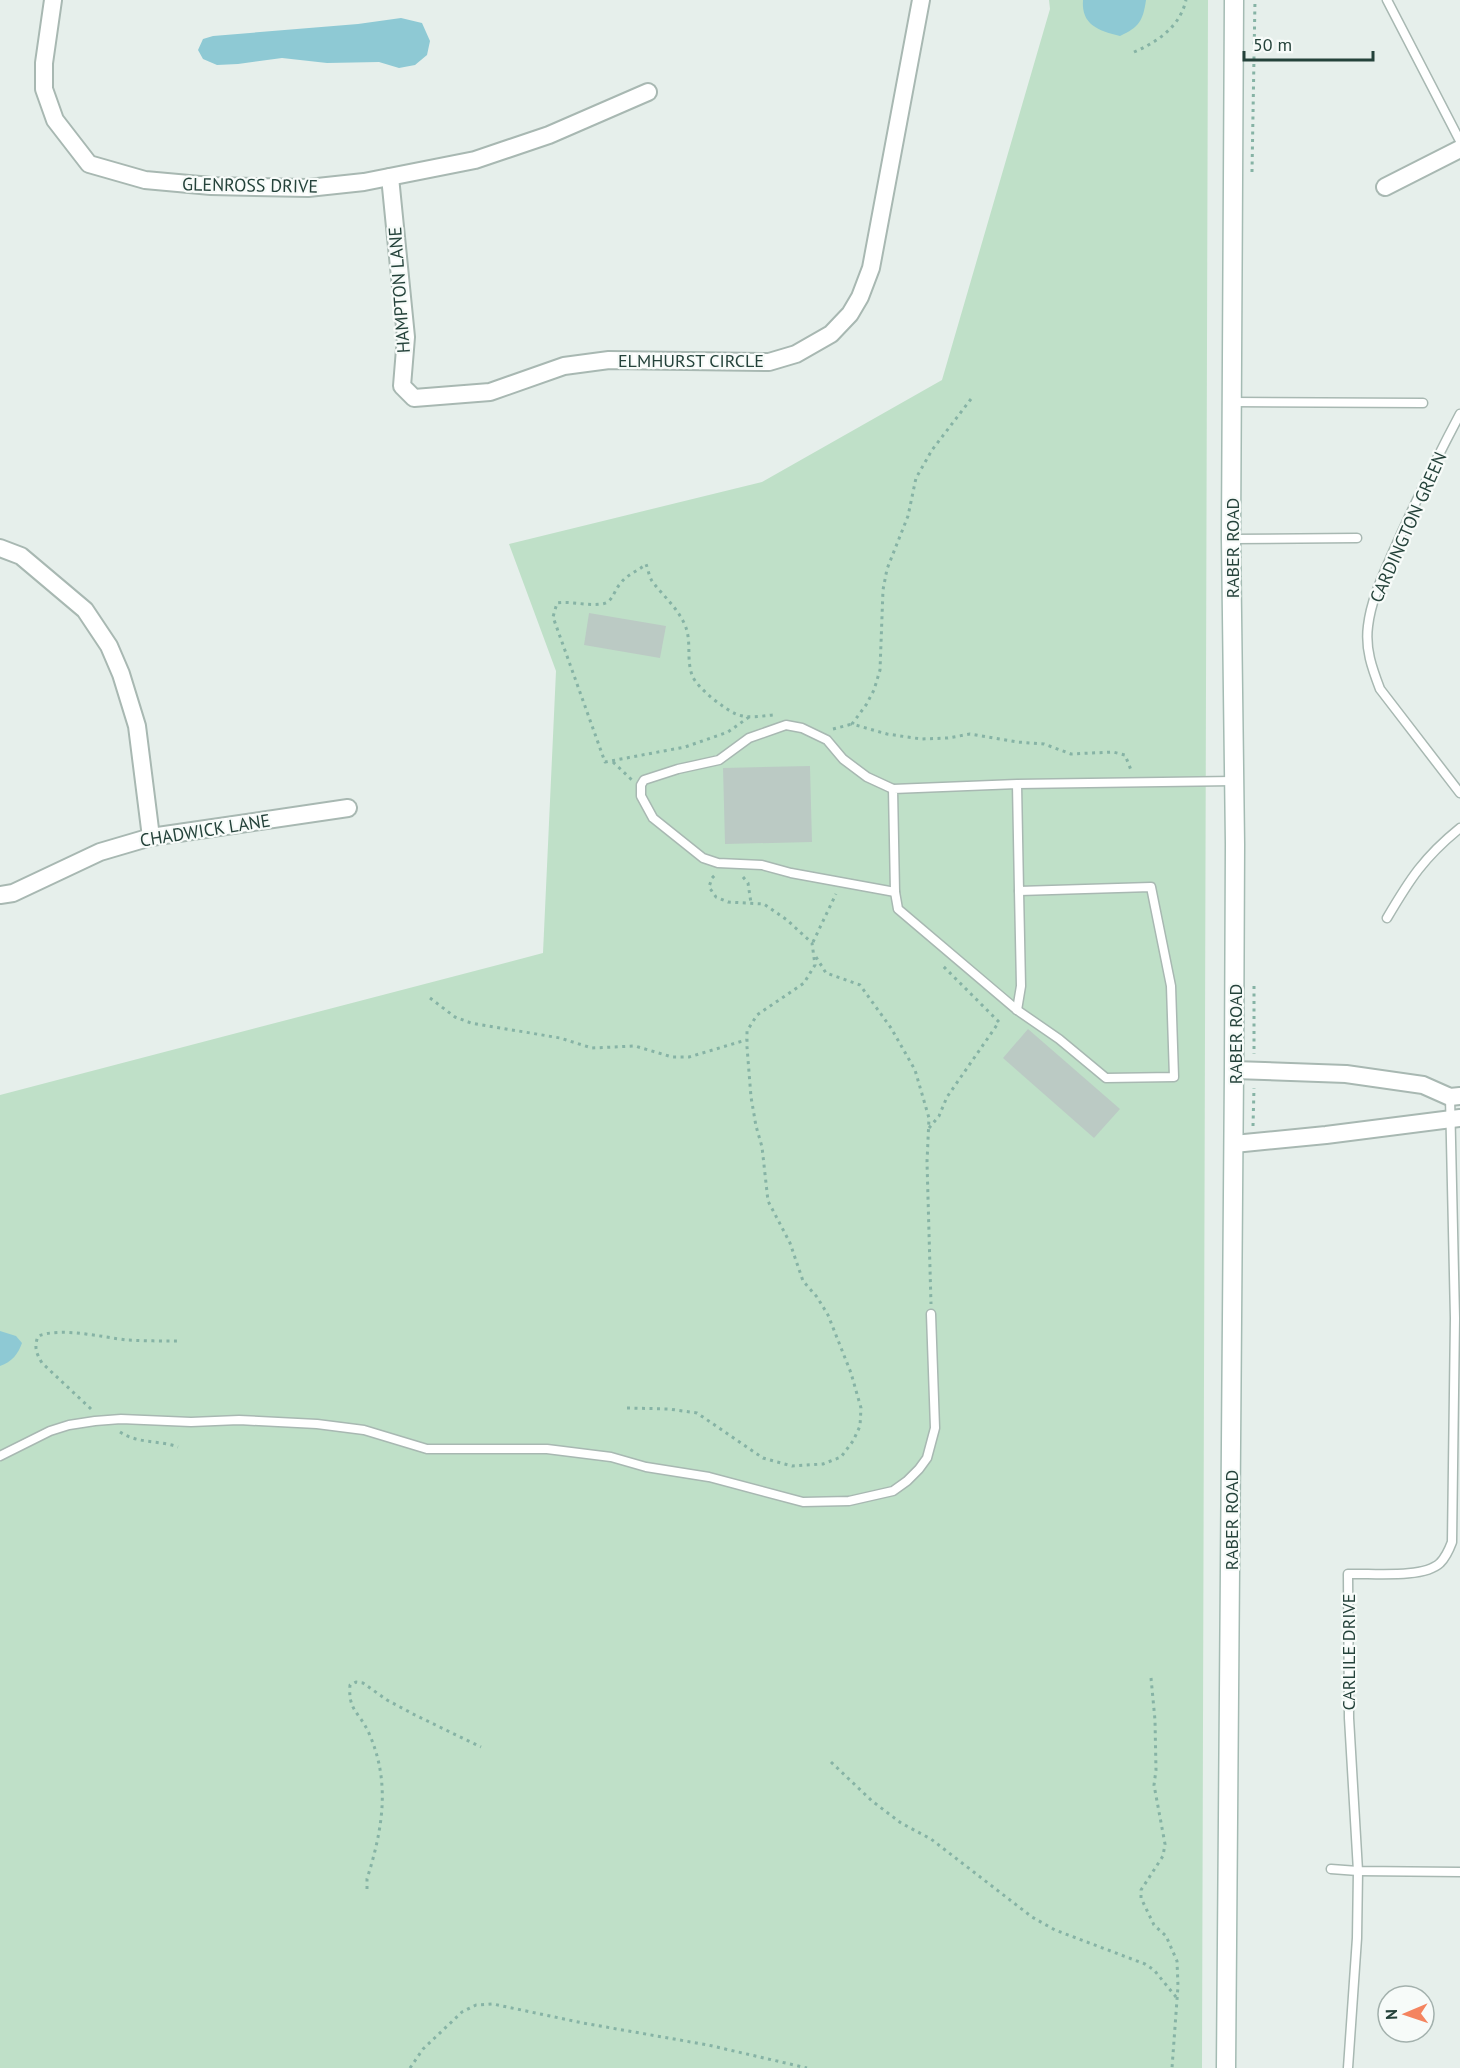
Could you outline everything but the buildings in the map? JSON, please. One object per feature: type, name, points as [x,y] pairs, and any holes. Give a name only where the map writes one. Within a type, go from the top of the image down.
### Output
[{"type":"street","name":"GLENROSS DRIVE","points":[[53,0],[44,63],[44,89],[55,120],[89,164],[144,180],[211,186],[308,188],[364,182],[475,160],[549,135],[648,92]]},
{"type":"street","name":"ELMHURST CIRCLE","points":[[414,398],[490,392],[564,366],[609,360],[769,362],[796,354],[831,334],[850,314],[860,297],[871,268],[921,0]]},
{"type":"street","name":"RABER ROAD","points":[[1226,2068],[1234,1144],[1232,402],[1234,0]]},
{"type":"street","points":[[1385,187],[1460,149]]},
{"type":"street","name":"HAMPTON LANE","points":[[390,177],[406,337],[402,386],[414,398]]},
{"type":"street","points":[[0,548],[21,556],[85,610],[109,646],[121,674],[137,726],[151,837]]},
{"type":"street","name":"CHADWICK LANE","points":[[0,895],[13,893],[100,852],[151,837],[348,808]]},
{"type":"street","points":[[1234,1070],[1346,1074],[1423,1085],[1455,1097]]},
{"type":"street","points":[[1234,1144],[1454,1119]]},
{"type":"lane","points":[[1387,0],[1460,141]]},
{"type":"lane","points":[[1232,402],[1423,403]]},
{"type":"lane","name":"CARDINGTON GREEN","points":[[1460,414],[1413,506],[1384,574],[1372,608],[1368,627],[1368,647],[1372,669],[1380,689],[1460,793]]},
{"type":"lane","points":[[1232,539],[1357,538]]},
{"type":"lane","points":[[895,892],[791,873],[762,865],[718,863],[703,858],[653,818],[640,796],[644,780],[678,769],[719,760],[749,738],[786,725],[802,728],[827,740],[843,759],[867,777],[893,789],[1017,784],[1234,781]]},
{"type":"lane","points":[[1017,784],[1021,986],[1017,1010]]},
{"type":"lane","points":[[893,789],[895,892],[898,909],[1017,1010],[1059,1039],[1106,1078],[1174,1077],[1171,986],[1151,887],[1019,891]]},
{"type":"lane","points":[[1387,918],[1421,863],[1460,828]]},
{"type":"lane","points":[[1454,1119],[1455,1097]]},
{"type":"lane","name":"CARLILE DRIVE","points":[[1348,2068],[1357,1938],[1358,1871],[1349,1718],[1348,1574],[1429,1570],[1440,1563],[1452,1542],[1454,1119]]},
{"type":"lane","points":[[0,1456],[50,1431],[69,1425],[104,1420],[191,1422],[240,1420],[317,1424],[364,1430],[427,1449],[515,1448],[611,1456],[646,1467],[709,1477],[803,1502],[849,1501],[893,1491],[920,1469],[927,1458],[935,1428],[931,1314]]},
{"type":"lane","points":[[1331,1869],[1460,1872]]},
{"type":"path","points":[[1134,52],[1158,40],[1170,29],[1184,8],[1186,0]]},
{"type":"path","points":[[852,724],[866,705],[877,680],[883,590],[887,568],[908,516],[916,478],[932,450],[971,399]]},
{"type":"path","points":[[749,717],[728,732],[685,747],[605,762],[553,617],[557,603],[603,605],[612,600],[617,587],[628,574],[638,571],[646,564],[651,580],[678,610],[685,626],[690,640],[689,657],[692,676],[710,696],[736,714],[749,717],[781,715]]},
{"type":"path","points":[[828,729],[852,724],[887,734],[921,739],[970,734],[1044,744],[1071,754],[1113,752],[1125,755],[1131,769],[1129,784]]},
{"type":"path","points":[[611,761],[641,789]]},
{"type":"path","points":[[718,872],[712,878],[709,887],[716,897],[728,902],[764,904],[787,920],[812,943],[816,960],[826,973],[860,985],[902,1045],[915,1070],[929,1118],[927,1162],[931,1314]]},
{"type":"path","points":[[741,874],[748,884],[751,903]]},
{"type":"path","points":[[627,1408],[669,1409],[697,1413],[763,1458],[792,1466],[823,1464],[841,1457],[853,1441],[860,1426],[861,1408],[851,1373],[828,1315],[817,1297],[803,1281],[790,1243],[768,1201],[762,1147],[752,1097],[747,1040],[747,1031],[757,1015],[804,983],[815,965],[812,943],[842,882]]},
{"type":"path","points":[[928,1130],[939,1116],[947,1097],[999,1022],[938,961]]},
{"type":"path","points":[[430,998],[455,1017],[471,1023],[546,1035],[592,1047],[635,1046],[672,1057],[690,1057],[747,1040]]},
{"type":"path","points":[[178,1447],[125,1436],[104,1420],[42,1363],[35,1344],[38,1336],[44,1333],[129,1340],[179,1341]]},
{"type":"path","points":[[1151,1678],[1155,1719],[1154,1785],[1164,1845],[1163,1856],[1141,1890],[1141,1898],[1154,1925],[1166,1936],[1173,1948],[1177,1961],[1178,1986],[1172,2068]]},
{"type":"path","points":[[367,1889],[367,1879],[384,1798],[382,1777],[368,1731],[350,1704],[350,1685],[356,1682],[363,1683],[387,1700],[415,1715],[481,1746]]},
{"type":"path","points":[[831,1762],[872,1801],[901,1823],[931,1839],[1022,1910],[1055,1930],[1145,1964],[1154,1970],[1176,1997]]},
{"type":"path","points":[[410,2068],[423,2049],[462,2012],[476,2005],[493,2004],[583,2023],[708,2045],[807,2068]]},
{"type":"green space","points":[[1049,0],[1208,0],[1202,2068],[0,2068],[0,1095],[543,953],[556,671],[509,544],[762,482],[942,380],[1050,9]]},
{"type":"water","points":[[1083,0],[1146,0],[1139,22],[1132,30],[1120,36],[1093,26],[1085,15]]},
{"type":"water","points":[[401,18],[422,23],[430,41],[427,55],[415,65],[399,68],[379,62],[327,63],[282,58],[217,65],[203,59],[198,50],[203,39],[213,36],[358,24]]},
{"type":"water","points":[[0,1331],[16,1336],[22,1343],[14,1357],[0,1366]]}]
